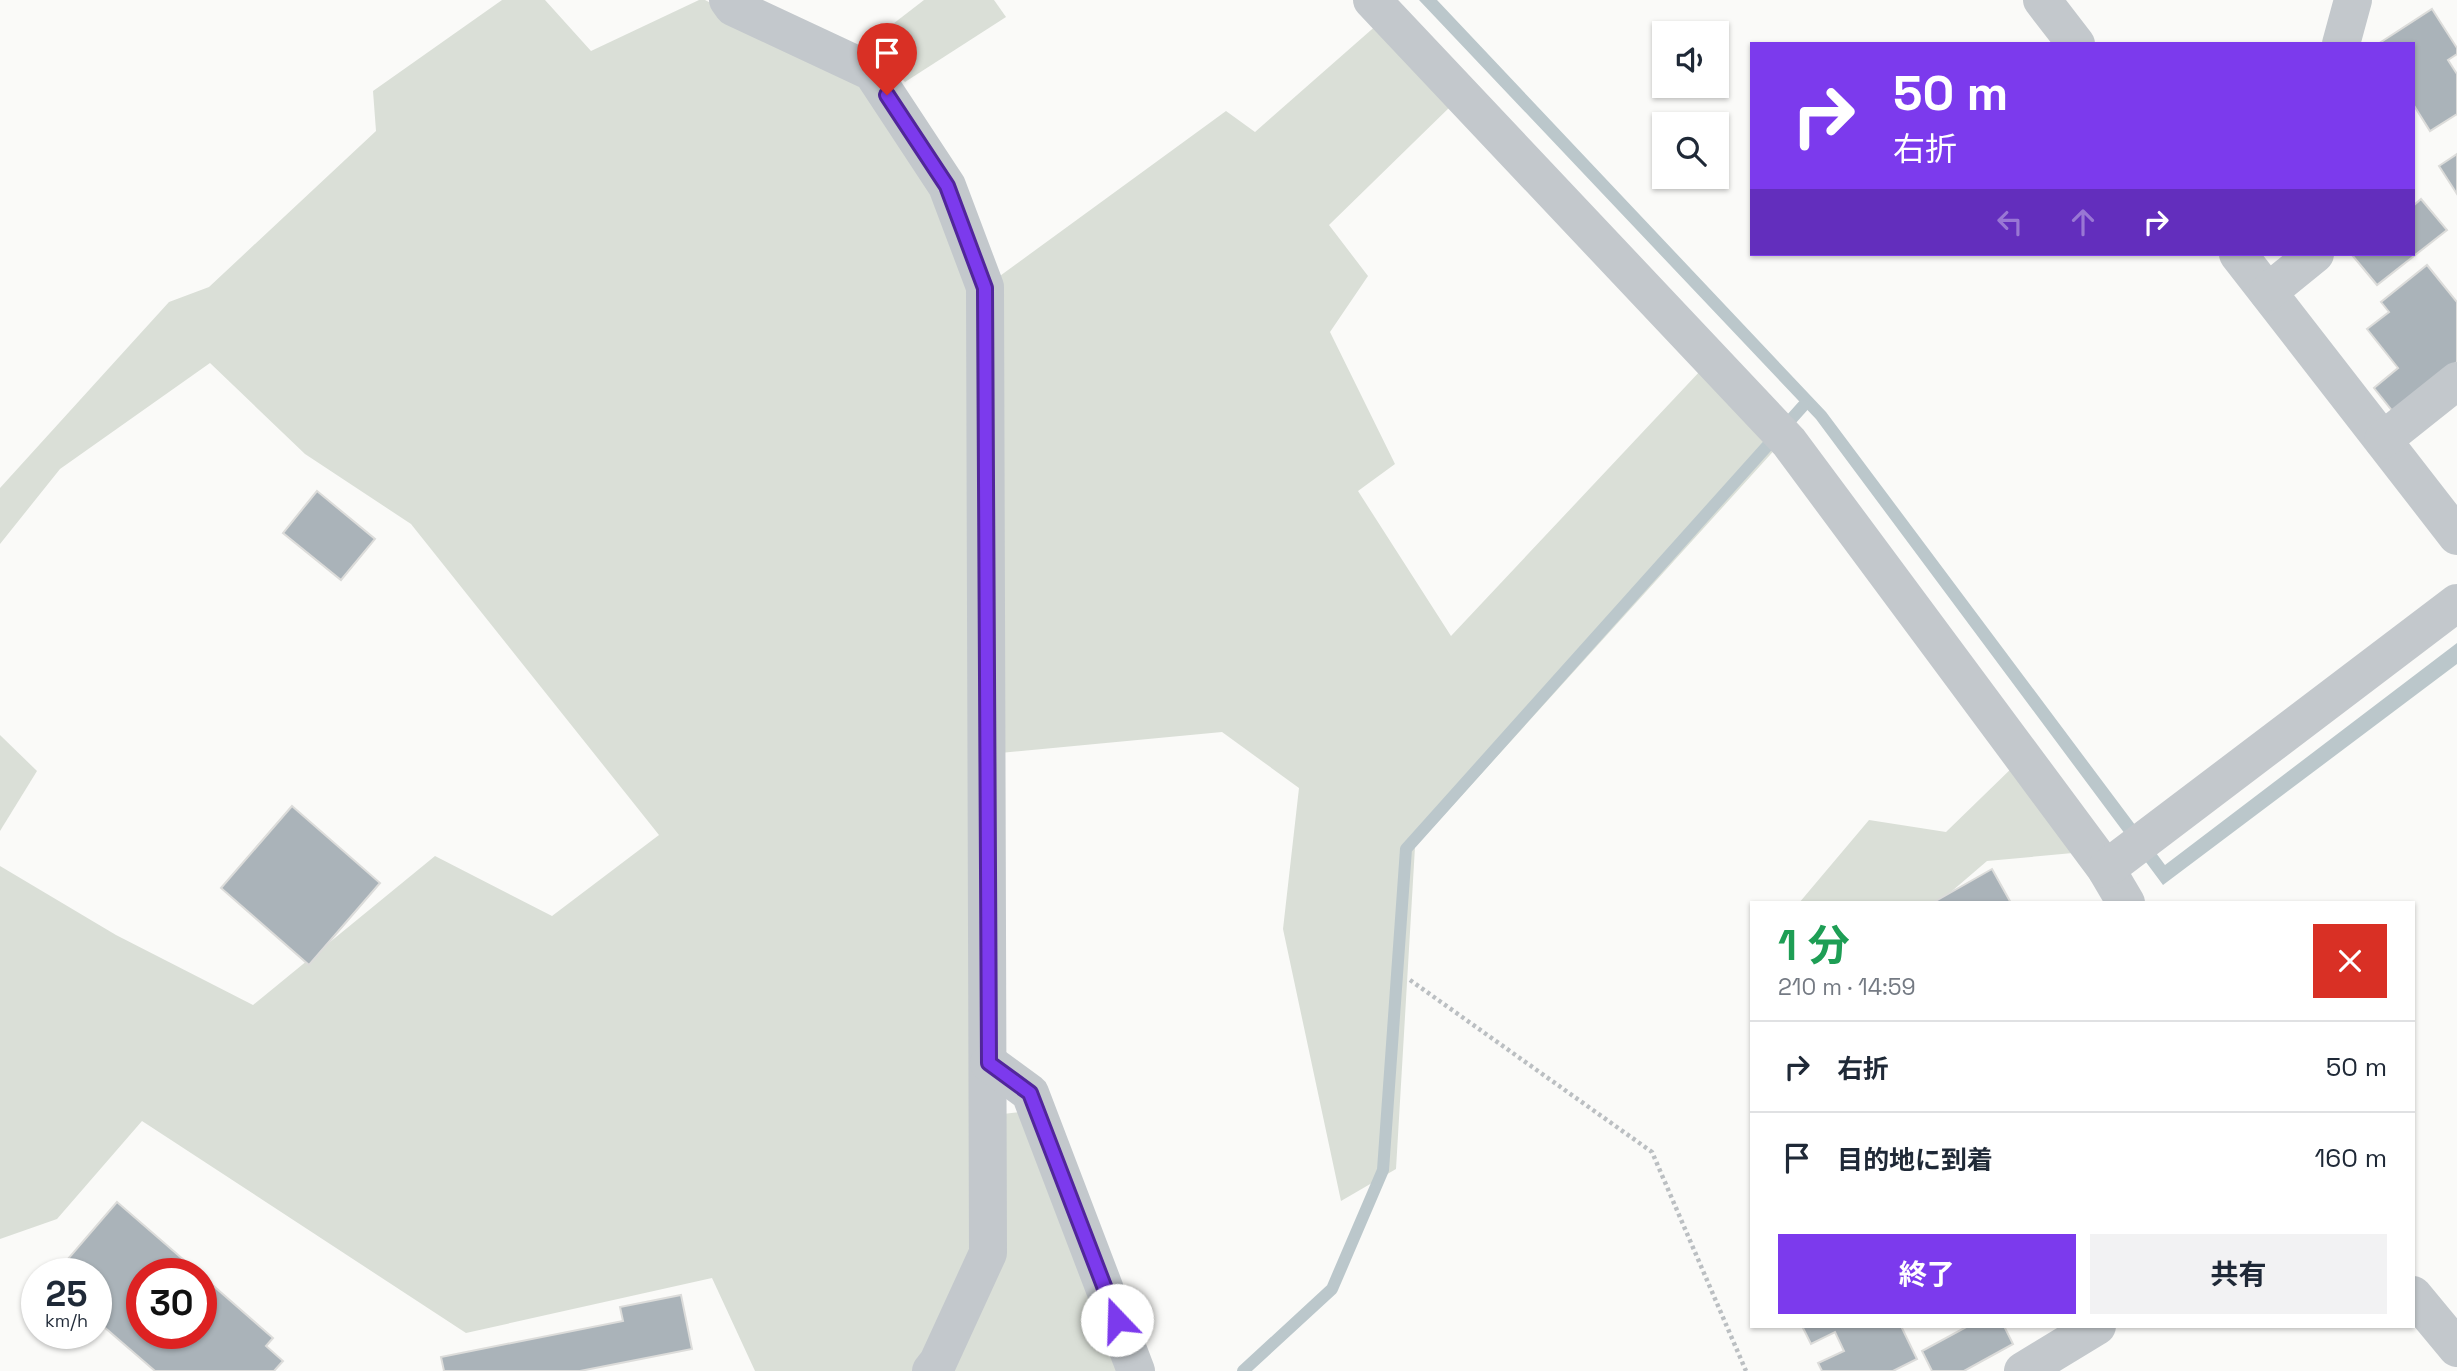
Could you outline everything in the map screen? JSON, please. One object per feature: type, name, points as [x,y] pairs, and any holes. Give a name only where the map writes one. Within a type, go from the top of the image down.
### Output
[{"type":"street","points":[[728,0],[733,7],[872,72],[947,186],[985,288],[988,1253],[938,1362],[931,1371]]},
{"type":"street","points":[[1371,0],[1781,433],[2106,869],[2125,901]]},
{"type":"street","points":[[2042,0],[2074,42]]},
{"type":"street","points":[[2342,42],[2353,0]]},
{"type":"street","points":[[2240,256],[2457,536]]},
{"type":"street","points":[[2268,292],[2313,256]]},
{"type":"street","points":[[2383,440],[2457,381]]},
{"type":"street","points":[[2106,869],[2457,603]]},
{"type":"street","points":[[989,1063],[1030,1093],[1136,1371]]},
{"type":"street","points":[[2415,1297],[2457,1348]]},
{"type":"street","points":[[2023,1371],[2094,1328]]},
{"type":"path","points":[[1410,980],[1652,1152],[1746,1371]]},
{"type":"shaded area","points":[[502,0],[545,0],[591,51],[699,0],[705,0],[860,81],[940,189],[971,282],[971,1253],[913,1371],[755,1371],[712,1278],[466,1333],[142,1121],[57,1219],[0,1239],[0,866],[116,935],[253,1005],[435,856],[552,916],[659,835],[411,524],[305,454],[210,363],[60,469],[0,544],[0,488],[169,302],[209,287],[376,131],[373,91]]},
{"type":"shaded area","points":[[924,0],[994,0],[1006,17],[905,82],[867,44]]},
{"type":"shaded area","points":[[1419,0],[1437,0],[1826,412],[2165,865],[2457,643],[2457,664],[2163,885],[1816,419]]},
{"type":"shaded area","points":[[1379,23],[1454,103],[1329,225],[1368,276],[1330,332],[1395,464],[1358,491],[1451,636],[1702,369],[1779,445],[1415,847],[1396,1169],[1341,1201],[1283,929],[1299,788],[1222,732],[1000,753],[993,281],[1226,111],[1255,132]]},
{"type":"shaded area","points":[[0,735],[37,771],[0,831]]},
{"type":"shaded area","points":[[2017,763],[2073,853],[1987,861],[1940,901],[1801,901],[1869,820],[1946,832]]},
{"type":"shaded area","points":[[1021,1112],[1121,1371],[946,1371],[1003,1114]]},
{"type":"building","points":[[2432,9],[2457,48],[2457,54],[2448,60],[2457,74],[2457,114],[2430,131],[2415,107],[2415,42],[2381,42]]},
{"type":"building","points":[[2457,154],[2457,194],[2439,166]]},
{"type":"building","points":[[2421,199],[2447,230],[2415,255],[2415,204]]},
{"type":"building","points":[[2353,256],[2414,256],[2377,285]]},
{"type":"building","points":[[2427,265],[2457,302],[2457,362],[2394,413],[2374,388],[2398,368],[2367,329],[2389,312],[2381,302]]},
{"type":"building","points":[[317,491],[375,539],[341,580],[283,533]]},
{"type":"building","points":[[292,806],[380,883],[309,965],[221,888]]},
{"type":"building","points":[[1992,869],[2010,901],[1936,901]]},
{"type":"building","points":[[117,1202],[182,1258],[126,1258],[126,1346],[112,1334],[112,1258],[69,1258]]},
{"type":"building","points":[[217,1289],[273,1338],[266,1346],[283,1361],[274,1371],[155,1371],[130,1349],[217,1349]]},
{"type":"building","points":[[681,1295],[692,1349],[580,1371],[444,1371],[441,1357],[623,1321],[620,1307]]},
{"type":"building","points":[[1803,1328],[1902,1328],[1917,1359],[1893,1371],[1822,1371],[1818,1363],[1844,1351],[1835,1332],[1811,1344]]},
{"type":"building","points":[[1964,1328],[2005,1328],[2013,1344],[1964,1371],[1932,1371],[1922,1351]]},
{"type":"waterway","points":[[1243,1371],[1332,1289],[1383,1170],[1406,849],[1803,406]]},
{"type":"route","points":[[887,95],[947,186],[985,288],[989,1063],[1030,1093],[1117,1320]]}]
